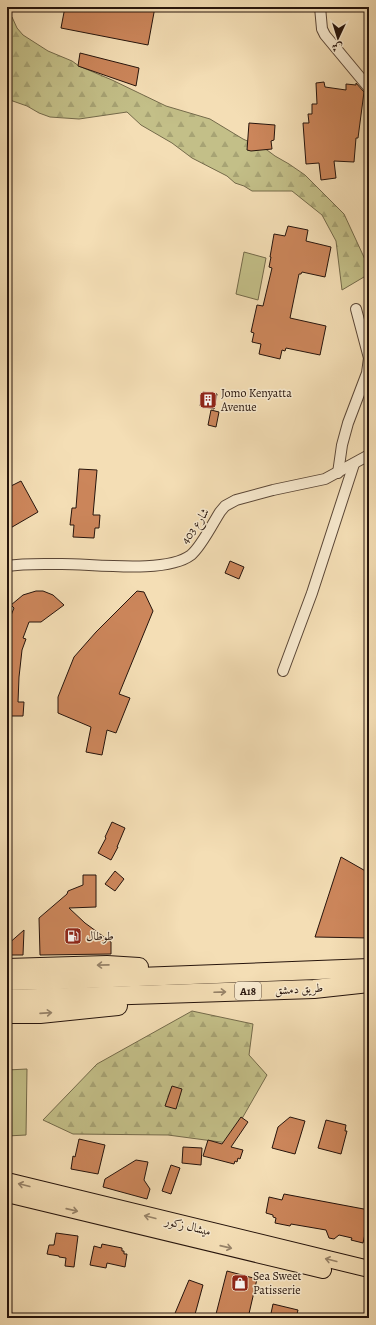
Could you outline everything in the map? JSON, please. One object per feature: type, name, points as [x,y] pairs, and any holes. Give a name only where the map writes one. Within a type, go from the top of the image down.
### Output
[{"type":"highway","points":[[294,971],[323,962],[339,959],[369,957]]},
{"type":"highway","points":[[7,968],[107,965],[133,966],[183,975]]},
{"type":"highway","name":"طريق دمشق","points":[[183,975],[369,968]]},
{"type":"highway","points":[[7,981],[183,975]]},
{"type":"highway","name":"طريق دمشق","points":[[181,994],[314,989],[369,983]]},
{"type":"highway","points":[[314,989],[344,995],[369,995]]},
{"type":"highway","points":[[7,999],[181,994]]},
{"type":"highway","points":[[7,1014],[40,1014],[79,1011],[117,1006],[181,994]]},
{"type":"main road","name":"ميشال زكور","points":[[7,1181],[369,1269]]},
{"type":"main road","name":"ميشال زكور","points":[[7,1194],[369,1281]]},
{"type":"street","points":[[320,7],[322,29],[325,36],[369,88]]},
{"type":"street","points":[[338,473],[342,445],[348,423],[367,373],[369,358],[356,309]]},
{"type":"street","name":"شارع 403","points":[[7,566],[62,564],[145,566],[169,564],[182,560],[197,550],[220,512],[225,506],[236,500],[273,490],[325,480],[369,455]]},
{"type":"street","points":[[283,671],[312,592],[354,464]]},
{"type":"green space","points":[[7,12],[12,17],[17,28],[23,35],[48,51],[166,106],[210,119],[243,139],[267,150],[305,175],[344,214],[369,268],[369,274],[342,290],[336,241],[322,215],[292,191],[252,191],[235,183],[227,176],[192,158],[172,143],[141,125],[127,112],[79,119],[50,117],[27,106],[7,99]]},
{"type":"green space","points":[[244,252],[266,258],[258,300],[236,294]]},
{"type":"green space","points":[[192,1011],[253,1024],[249,1055],[267,1075],[228,1143],[168,1135],[73,1134],[43,1120],[97,1064]]},
{"type":"green space","points":[[27,1069],[26,1135],[7,1136],[7,1070]]},
{"type":"building","points":[[65,7],[155,7],[148,45],[61,28]]},
{"type":"building","points":[[80,53],[139,68],[136,86],[78,66]]},
{"type":"building","points":[[324,82],[325,87],[346,90],[346,84],[356,85],[356,83],[364,92],[358,138],[356,138],[354,162],[334,161],[336,178],[321,180],[319,163],[306,164],[303,123],[309,123],[308,114],[312,114],[312,104],[317,104],[316,83]]},
{"type":"building","points":[[249,123],[275,125],[274,140],[271,141],[272,149],[247,150]]},
{"type":"building","points":[[288,226],[308,230],[306,241],[331,247],[325,277],[302,272],[299,274],[290,318],[326,326],[320,355],[286,348],[285,351],[282,350],[280,359],[259,354],[261,344],[252,342],[254,333],[251,332],[257,305],[263,306],[272,268],[269,267],[274,234],[285,236]]},
{"type":"building","name":"Jomo Kenyatta Avenue","points":[[203,392],[217,394],[214,409],[200,406]]},
{"type":"building","points":[[211,410],[219,412],[216,427],[208,425]]},
{"type":"building","points":[[79,469],[97,470],[93,515],[100,515],[99,528],[95,528],[94,538],[73,537],[74,525],[70,525],[72,508],[76,508]]},
{"type":"building","points":[[21,481],[38,512],[7,530],[7,488]]},
{"type":"building","points":[[230,561],[244,567],[239,579],[225,573]]},
{"type":"building","points":[[36,591],[43,591],[53,595],[64,605],[41,622],[29,622],[23,638],[26,639],[22,650],[19,677],[18,702],[24,702],[23,716],[7,716],[7,625],[14,608],[11,605],[23,595]]},
{"type":"building","points":[[137,591],[144,592],[153,611],[119,694],[130,698],[116,733],[107,730],[102,755],[86,752],[91,727],[58,713],[58,697],[74,657],[96,632]]},
{"type":"building","points":[[112,822],[125,828],[118,847],[111,860],[98,853]]},
{"type":"building","points":[[341,857],[369,873],[369,938],[315,937]]},
{"type":"building","points":[[115,871],[124,879],[115,891],[105,884]]},
{"type":"building","points":[[83,875],[96,875],[96,907],[69,908],[85,923],[111,942],[111,954],[40,955],[39,918],[67,894],[68,891],[83,885]]},
{"type":"building","points":[[24,930],[23,955],[7,955],[7,945]]},
{"type":"building","points":[[172,1086],[182,1089],[176,1109],[165,1106]]},
{"type":"building","points":[[241,1117],[248,1122],[231,1147],[243,1150],[240,1159],[238,1158],[237,1162],[235,1161],[234,1164],[203,1156],[208,1140],[222,1144]]},
{"type":"building","points":[[290,1117],[305,1121],[295,1154],[272,1148],[278,1127]]},
{"type":"building","points":[[326,1120],[346,1125],[345,1131],[347,1131],[341,1154],[318,1148]]},
{"type":"building","points":[[79,1139],[105,1145],[98,1174],[71,1169],[73,1156],[75,1157]]},
{"type":"building","points":[[183,1147],[202,1148],[201,1165],[182,1163]]},
{"type":"building","points":[[136,1160],[148,1162],[144,1180],[150,1189],[147,1199],[103,1187],[105,1179]]},
{"type":"building","points":[[171,1165],[180,1168],[171,1194],[162,1191]]},
{"type":"building","points":[[284,1194],[369,1210],[369,1235],[365,1234],[363,1243],[351,1240],[352,1238],[339,1235],[334,1239],[329,1238],[326,1230],[275,1223],[276,1218],[273,1217],[273,1215],[266,1213],[269,1197],[282,1200]]},
{"type":"building","points":[[56,1233],[78,1236],[74,1267],[65,1266],[66,1258],[47,1254],[49,1245],[54,1245]]},
{"type":"building","points":[[102,1244],[122,1248],[124,1254],[127,1254],[125,1267],[107,1263],[106,1268],[90,1265],[94,1246],[101,1248]]},
{"type":"building","points":[[227,1271],[257,1279],[248,1318],[215,1318]]},
{"type":"building","points":[[189,1280],[203,1285],[194,1318],[173,1318]]},
{"type":"building","points":[[273,1304],[298,1310],[296,1318],[270,1318]]},
{"type":"place","name":"Jomo Kenyatta Avenue","points":[[208,400]]},
{"type":"place","name":"طوطال","points":[[73,936]]},
{"type":"place","name":"Sea Sweet Patisserie","points":[[240,1283]]}]
